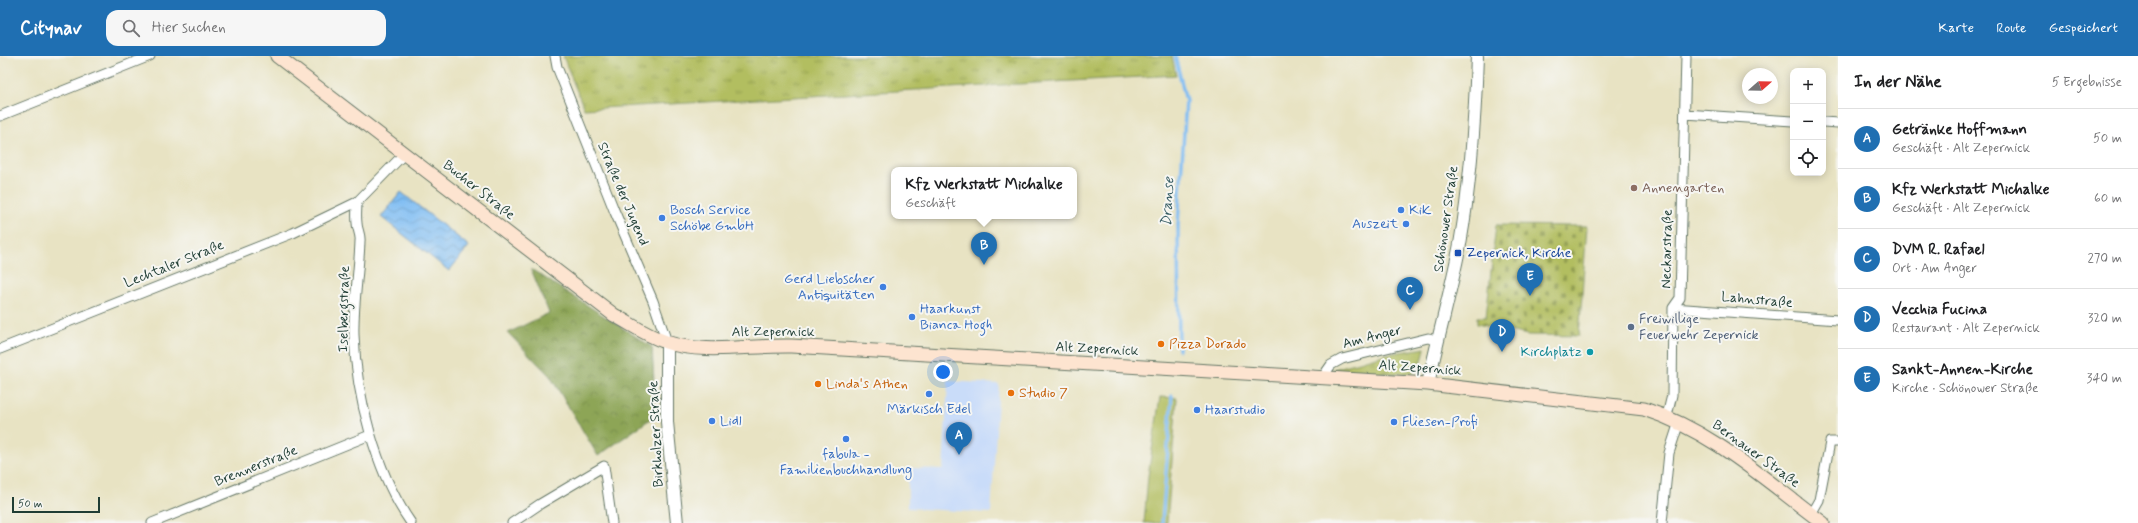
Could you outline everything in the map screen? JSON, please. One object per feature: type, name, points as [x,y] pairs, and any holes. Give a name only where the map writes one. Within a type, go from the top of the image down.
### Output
[{"type":"main road","name":"Bucher Straße","points":[[277,56],[614,315],[667,342]]},
{"type":"main road","name":"Alt Zepernick","points":[[667,342],[697,348],[760,345],[791,346],[1428,384],[1644,409],[1667,416]]},
{"type":"main road","name":"Bernauer Straße","points":[[1667,416],[1704,435],[1752,469],[1823,523]]},
{"type":"street","points":[[0,116],[150,56]]},
{"type":"street","name":"Straße der Jugend","points":[[555,56],[559,74],[654,301],[667,342]]},
{"type":"street","name":"Schönower Straße","points":[[1428,384],[1437,340],[1451,288],[1462,226],[1474,131],[1477,56]]},
{"type":"street","name":"Neckarstraße","points":[[1667,416],[1672,396],[1673,308],[1680,298],[1686,56]]},
{"type":"street","points":[[1685,114],[1790,121]]},
{"type":"street","points":[[1826,122],[1838,123]]},
{"type":"street","points":[[357,202],[405,153]]},
{"type":"street","name":"Lechtaler Straße","points":[[0,349],[293,233],[357,202]]},
{"type":"street","name":"Iselbergstraße","points":[[357,202],[356,222],[361,239],[356,290],[354,336],[362,395],[370,435],[400,507],[411,523]]},
{"type":"street","name":"Lahnstraße","points":[[1673,308],[1838,320]]},
{"type":"street","name":"Am Anger","points":[[1322,378],[1331,365],[1342,359],[1428,338],[1437,340]]},
{"type":"street","name":"Birkholzer Straße","points":[[667,342],[667,422],[677,523]]},
{"type":"street","points":[[1662,523],[1669,453],[1679,422]]},
{"type":"street","name":"Brennerstraße","points":[[152,523],[370,435]]},
{"type":"street","points":[[1811,514],[1819,500],[1830,442],[1838,442]]},
{"type":"street","points":[[512,523],[540,504],[604,466],[612,523]]},
{"type":"shaded area","points":[[948,381],[999,384],[991,513],[908,508],[908,468],[943,469]]},
{"type":"green space","points":[[563,56],[1172,56],[1176,75],[584,109]]},
{"type":"green space","points":[[1496,225],[1587,226],[1579,336],[1528,335],[1477,324],[1477,317],[1486,317]]},
{"type":"green space","points":[[531,269],[652,347],[656,415],[598,456],[550,376],[508,333],[549,313]]},
{"type":"green space","points":[[1425,348],[1418,368],[1412,374],[1335,372],[1334,369],[1387,354]]},
{"type":"green space","points":[[1160,397],[1177,398],[1167,523],[1144,523],[1148,476]]},
{"type":"water","points":[[401,192],[469,246],[449,271],[381,217]]},
{"type":"waterway","name":"Dranse","points":[[1175,56],[1186,101],[1178,225],[1179,350]]},
{"type":"waterway","name":"Dranse","points":[[1162,523],[1172,396]]},
{"type":"place","name":"Annengarten","points":[[1634,188]]},
{"type":"place","name":"KiK","points":[[1401,210]]},
{"type":"place","name":"Bosch Service Schöbe GmbH","points":[[662,218]]},
{"type":"place","name":"Auszeit","points":[[1406,224]]},
{"type":"place","name":"Zepernick, Kirche","points":[[1458,253]]},
{"type":"place","name":"Kfz Werkstatt Michalke","points":[[984,265]]},
{"type":"place","name":"Gerd Liebscher Antiquitäten","points":[[883,287]]},
{"type":"place","name":"Sankt-Annen-Kirche","points":[[1530,296]]},
{"type":"place","name":"DVM R. Rafael","points":[[1410,310]]},
{"type":"place","name":"Haarkunst Bianca Hogh","points":[[912,317]]},
{"type":"place","name":"Freiwillige Feuerwehr Zepernick","points":[[1631,327]]},
{"type":"place","name":"Pizza Dorado","points":[[1161,344]]},
{"type":"place","name":"Vecchia Fucina","points":[[1502,352]]},
{"type":"place","name":"Kirchplatz","points":[[1590,352]]},
{"type":"place","name":"Linda's Athen","points":[[818,384]]},
{"type":"place","name":"Studio 7","points":[[1011,393]]},
{"type":"place","name":"Märkisch Edel","points":[[929,394]]},
{"type":"place","name":"Haarstudio","points":[[1197,410]]},
{"type":"place","name":"Lidl","points":[[712,421]]},
{"type":"place","name":"Fliesen-Profi","points":[[1394,422]]},
{"type":"place","name":"fabula - Familienbuchhandlung","points":[[846,439]]},
{"type":"place","name":"Getränke Hoffmann","points":[[959,455]]}]
